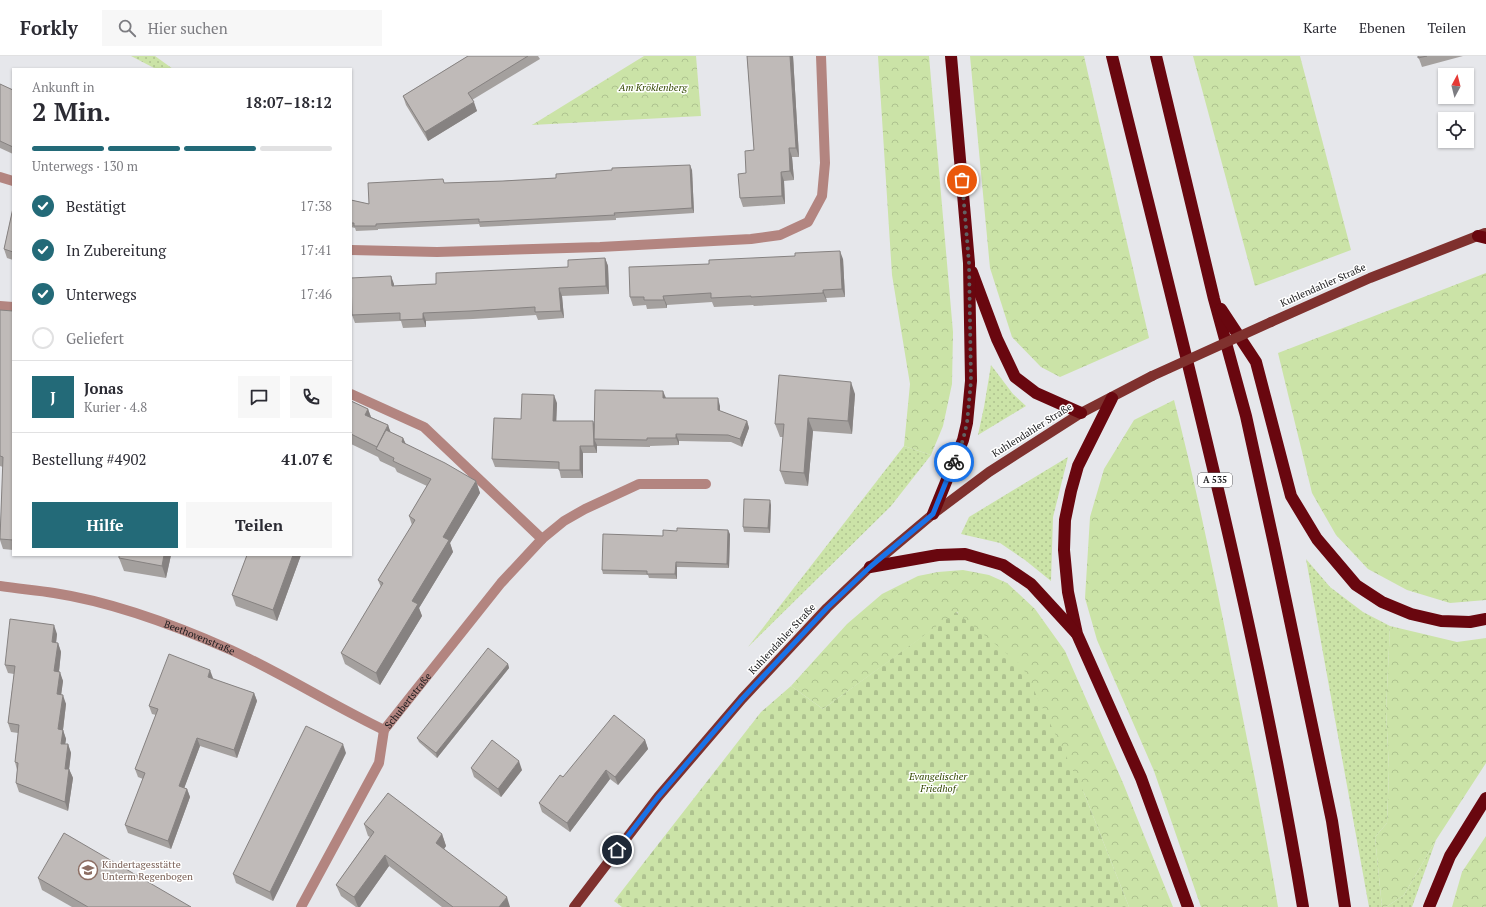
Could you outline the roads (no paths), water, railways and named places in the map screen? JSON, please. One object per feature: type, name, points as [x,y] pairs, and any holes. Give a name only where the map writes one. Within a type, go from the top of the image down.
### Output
[{"type":"highway","points":[[933,514],[963,440],[967,423],[971,381],[969,263],[951,56]]},
{"type":"highway","name":"A 535","points":[[1112,56],[1237,569],[1292,837],[1303,907]]},
{"type":"highway","points":[[1156,56],[1214,299],[1246,416],[1332,821],[1346,907]]},
{"type":"highway","points":[[969,263],[997,339],[1015,377],[1036,393],[1081,413]]},
{"type":"highway","points":[[1214,299],[1256,362],[1291,496],[1317,539],[1356,585],[1382,602],[1411,614],[1441,621],[1470,622],[1486,619]]},
{"type":"highway","points":[[1112,398],[1078,466],[1071,491],[1066,520],[1064,550],[1068,592],[1077,634],[1141,778],[1188,907]]},
{"type":"highway","points":[[870,567],[938,555],[965,554],[1003,565],[1031,584],[1077,634]]},
{"type":"highway","points":[[1429,907],[1450,856],[1486,798]]},
{"type":"main road","name":"Kuhlendahler Straße","points":[[574,907],[658,797],[742,699],[827,608],[870,567],[933,514],[989,472],[1081,413],[1152,376],[1370,278],[1483,235]]},
{"type":"street","points":[[352,250],[437,252],[600,246],[751,239],[780,234],[808,222],[822,196],[825,163],[820,56]]},
{"type":"street","points":[[0,177],[12,181]]},
{"type":"street","points":[[0,306],[12,306]]},
{"type":"street","points":[[352,394],[424,427],[542,539]]},
{"type":"street","name":"Schubertstraße","points":[[301,907],[379,763],[384,730],[501,583],[542,539],[564,521],[585,509],[639,484],[706,484]]},
{"type":"street","name":"Beethovenstraße","points":[[0,586],[55,593],[160,621],[231,650],[305,687],[363,720],[384,730]]},
{"type":"place","name":"Kindertagesstätte Unterm Regenbogen","points":[[88,870]]},
{"type":"park label","name":"Am Kröklenberg","points":[[653,87]]},
{"type":"park label","name":"Evangelischer Friedhof","points":[[938,782]]}]
